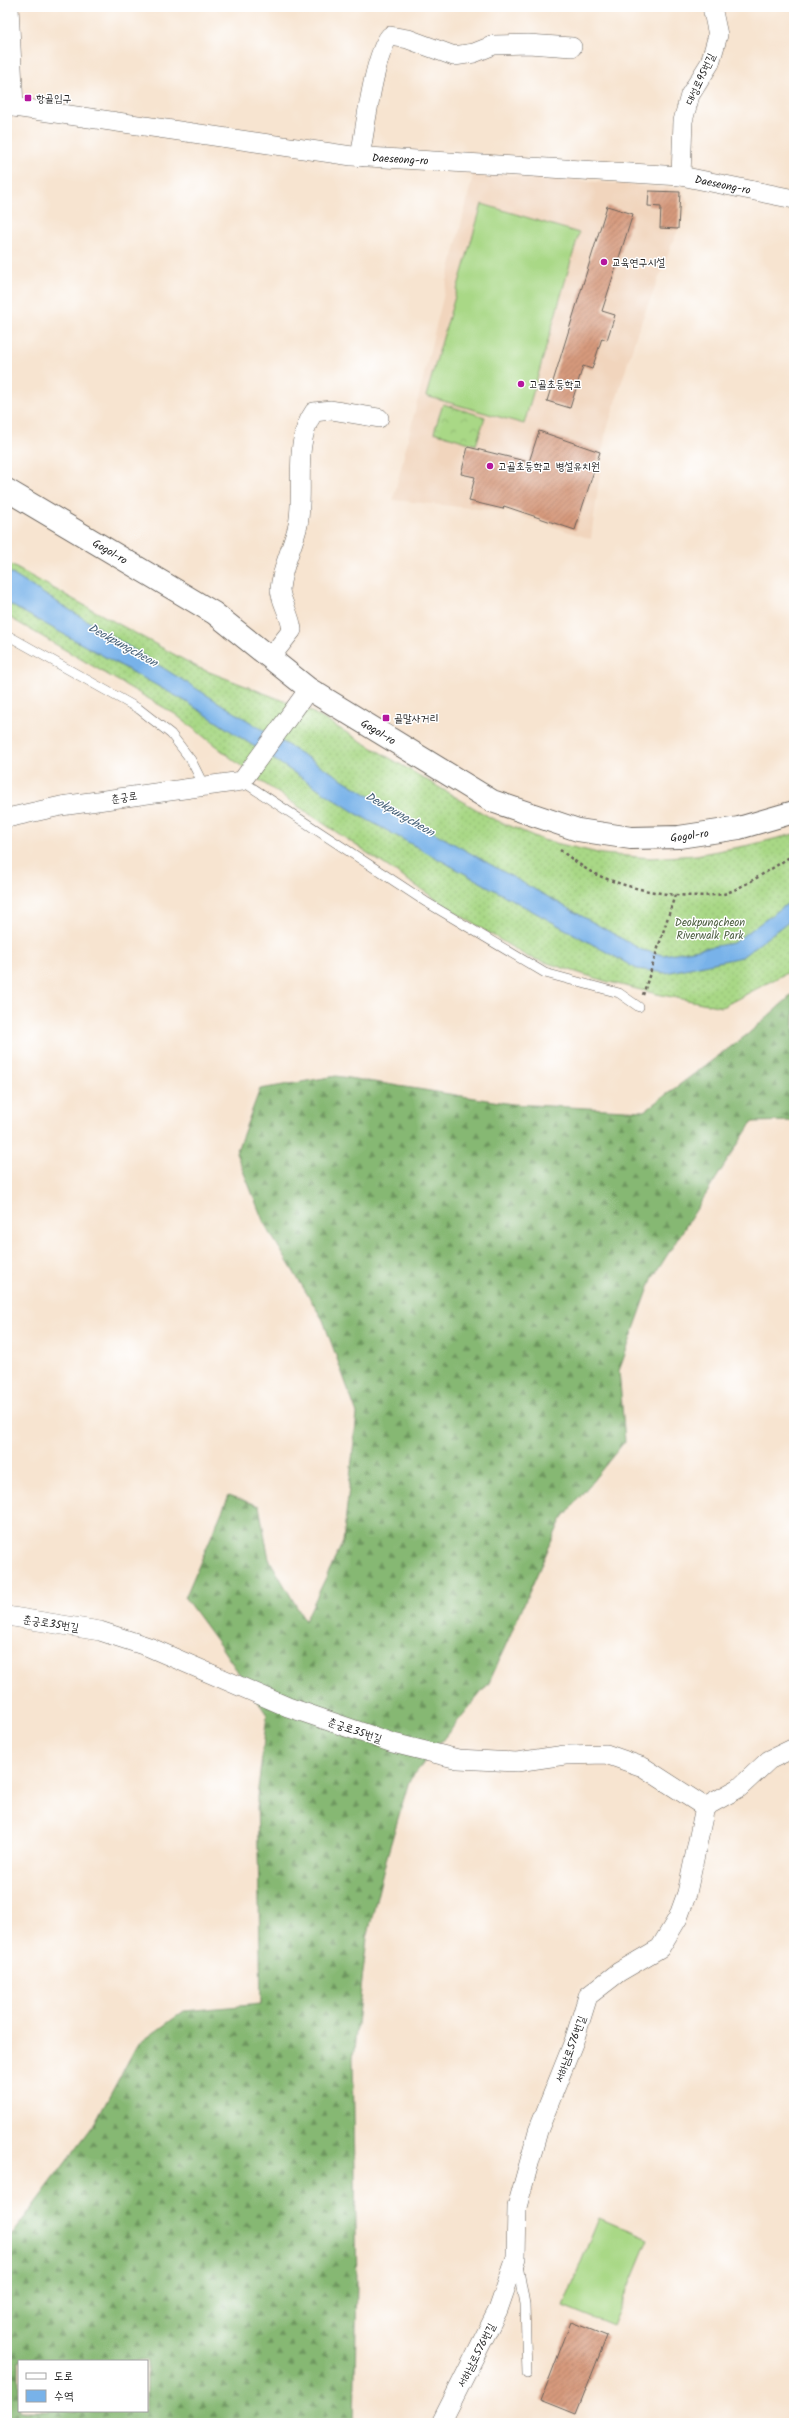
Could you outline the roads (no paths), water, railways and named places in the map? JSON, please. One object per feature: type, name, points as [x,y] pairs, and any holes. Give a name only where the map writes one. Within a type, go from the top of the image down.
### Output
[{"type":"street","points":[[9,7],[10,107]]},
{"type":"street","name":"대성로95번길","points":[[681,176],[683,122],[690,96],[710,63],[718,35],[712,7]]},
{"type":"street","points":[[360,157],[384,42],[390,36],[408,39],[454,56],[474,53],[494,45],[528,44],[572,47]]},
{"type":"street","name":"Daeseong-ro","points":[[10,107],[360,157],[681,176],[794,199]]},
{"type":"street","points":[[270,658],[292,630],[291,620],[280,591],[284,566],[298,524],[302,438],[307,421],[314,412],[331,410],[379,418]]},
{"type":"street","name":"Gogol-ro","points":[[7,490],[214,613],[309,689],[492,801],[578,830],[632,838],[679,837],[739,828],[794,812]]},
{"type":"street","points":[[242,781],[309,689]]},
{"type":"street","name":"춘궁로","points":[[7,818],[61,806],[242,781]]},
{"type":"street","name":"춘궁로35번길","points":[[7,1616],[107,1634],[149,1647],[288,1707],[393,1743],[458,1759],[517,1762],[565,1755],[606,1754],[643,1767],[705,1807]]},
{"type":"street","points":[[705,1807],[740,1788],[769,1760],[794,1748]]},
{"type":"street","name":"서하남로576번길","points":[[441,2423],[498,2310],[516,2258],[517,2207],[538,2131],[574,2041],[588,1996],[619,1972],[660,1948],[678,1918],[687,1893],[705,1807]]},
{"type":"lane","points":[[7,635],[139,709],[171,734],[191,760],[204,786]]},
{"type":"lane","points":[[242,781],[426,902],[545,973],[619,993],[639,1007]]},
{"type":"lane","points":[[516,2258],[525,2304],[527,2374]]},
{"type":"water","name":"Deokpungcheon","points":[[7,571],[371,797],[642,950],[664,955],[733,943],[794,899],[794,917],[742,957],[666,973],[637,969],[357,814],[185,701],[7,603]]},
{"type":"place","name":"항골입구","points":[[28,98]]},
{"type":"place","name":"교육연구시설","points":[[604,262]]},
{"type":"place","name":"고골초등학교","points":[[521,384]]},
{"type":"place","name":"고골초등학교 병설유치원","points":[[490,466]]},
{"type":"place","name":"골말사거리","points":[[386,718]]},
{"type":"park label","name":"Deokpungcheon Riverwalk Park","points":[[710,928]]}]
